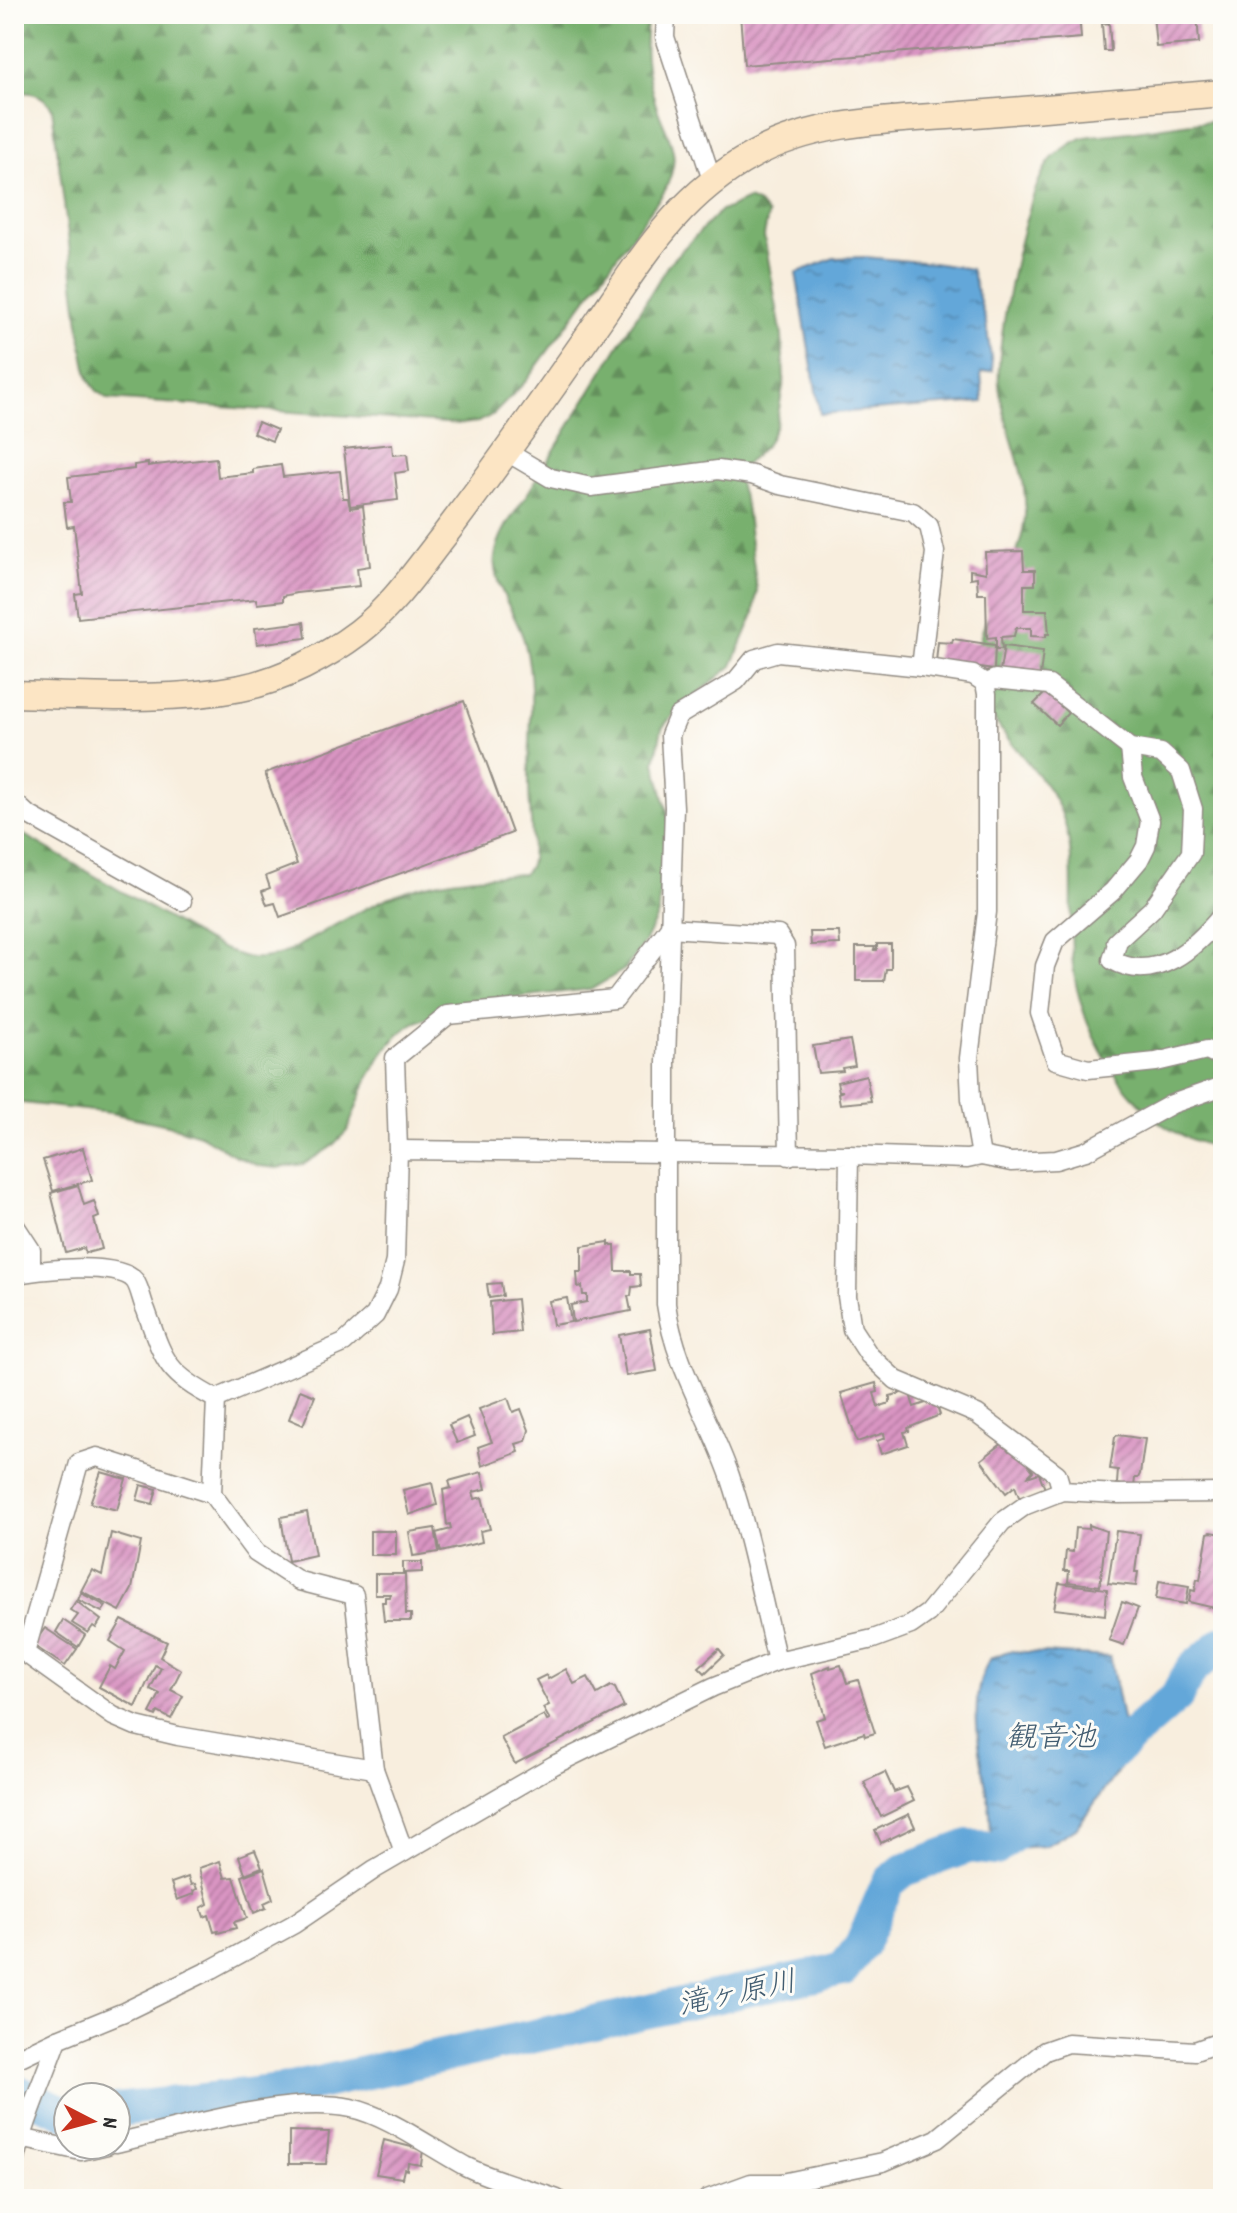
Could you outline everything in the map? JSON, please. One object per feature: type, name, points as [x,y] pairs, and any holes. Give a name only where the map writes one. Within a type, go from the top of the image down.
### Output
[{"type":"street","points":[[666,14],[665,37],[712,180]]},
{"type":"street","points":[[14,694],[197,695],[245,688],[285,674],[326,654],[361,630],[394,599],[507,452],[674,216],[712,180],[755,153],[808,132],[870,123],[1223,93]]},
{"type":"street","points":[[507,452],[551,478],[591,487],[718,470],[913,512],[929,526],[935,552],[921,667]]},
{"type":"street","points":[[777,1661],[729,1474],[670,1335],[666,1304],[669,928],[674,807],[670,735],[678,716],[736,681],[754,659],[778,652],[921,667],[973,675],[985,683],[987,912],[969,1058],[971,1099],[981,1156]]},
{"type":"street","points":[[985,683],[995,679],[1049,685],[1130,748],[1161,753],[1181,771],[1193,809],[1191,853],[1152,909],[1116,942],[1112,960],[1124,967],[1149,970],[1176,958],[1223,914]]},
{"type":"street","points":[[1130,748],[1133,777],[1150,821],[1146,846],[1139,860],[1113,891],[1055,941],[1045,966],[1040,1013],[1056,1060],[1088,1069],[1156,1062],[1207,1050],[1223,1058]]},
{"type":"street","points":[[14,802],[27,814],[182,901]]},
{"type":"street","points":[[216,1399],[344,1343],[375,1315],[388,1289],[395,1261],[398,1150],[395,1058],[448,1015],[615,999],[669,928]]},
{"type":"street","points":[[669,928],[778,935],[785,946],[789,1156]]},
{"type":"street","points":[[398,1150],[967,1159],[981,1156],[1011,1162],[1056,1160],[1086,1151],[1172,1104],[1223,1086]]},
{"type":"street","points":[[849,1155],[847,1296],[852,1329],[869,1355],[896,1380],[977,1414],[1057,1474],[1062,1491]]},
{"type":"street","points":[[14,1224],[31,1250],[22,1273],[121,1270],[135,1281],[165,1361],[187,1384],[216,1399]]},
{"type":"street","points":[[212,1494],[216,1399]]},
{"type":"street","points":[[374,1769],[136,1726],[113,1716],[19,1655],[79,1463],[97,1457],[212,1494],[256,1553],[299,1581],[354,1595],[374,1769],[404,1852]]},
{"type":"street","points":[[14,2060],[212,1969],[294,1924],[404,1852],[554,1765],[713,1687],[777,1661],[873,1639],[911,1625],[928,1613],[1002,1522],[1026,1505],[1062,1491],[1223,1493]]},
{"type":"street","points":[[14,2168],[20,2138],[58,2039]]},
{"type":"street","points":[[707,2199],[751,2183],[782,2183],[883,2162],[937,2139],[1045,2051],[1068,2043],[1195,2051],[1223,2041]]},
{"type":"street","points":[[132,2139],[227,2117],[309,2104],[353,2108],[500,2183],[557,2199]]},
{"type":"street","points":[[20,2138],[52,2145]]},
{"type":"street","points":[[782,2183],[795,2199]]},
{"type":"green space","points":[[14,14],[649,14],[645,48],[647,69],[655,102],[672,146],[673,166],[664,192],[526,381],[494,414],[478,422],[461,424],[108,399],[91,383],[85,363],[52,108],[36,94],[14,92]]},
{"type":"green space","points":[[1223,120],[1223,1149],[1172,1131],[1158,1121],[1127,1089],[1101,1051],[1083,1010],[1073,966],[1072,869],[1067,830],[1053,796],[992,716],[978,682],[977,661],[985,623],[1018,549],[1023,530],[1025,492],[1002,403],[999,365],[1014,269],[1040,178],[1053,158],[1082,138]]},
{"type":"green space","points":[[748,199],[759,204],[768,215],[764,236],[782,336],[784,381],[776,426],[767,444],[744,466],[738,480],[746,506],[757,591],[754,614],[732,666],[676,711],[662,728],[655,762],[673,835],[661,880],[658,914],[644,943],[625,969],[592,989],[463,1003],[414,1023],[384,1051],[367,1080],[347,1131],[331,1147],[304,1164],[277,1168],[259,1166],[200,1135],[168,1125],[111,1113],[14,1102],[14,829],[207,941],[255,958],[287,952],[364,909],[406,891],[455,880],[523,874],[528,869],[532,841],[529,785],[531,679],[522,634],[497,578],[495,557],[499,541],[669,263],[719,212]]},
{"type":"water","points":[[865,257],[971,269],[986,323],[993,371],[981,373],[983,402],[820,414],[796,273],[834,258]]},
{"type":"water","name":"観音池","points":[[1008,1651],[1110,1657],[1125,1734],[1141,1740],[1076,1828],[1045,1846],[992,1847],[989,1803],[977,1729],[978,1691],[991,1658]]},
{"type":"building","points":[[740,14],[1079,14],[1081,38],[744,65]]},
{"type":"building","points":[[1153,14],[1197,14],[1199,43],[1156,47]]},
{"type":"building","points":[[1109,23],[1111,51],[1104,51],[1102,24]]},
{"type":"building","points":[[258,422],[277,430],[272,441],[253,433]]},
{"type":"building","points":[[392,444],[393,455],[407,454],[409,471],[395,473],[398,500],[350,506],[344,449]]},
{"type":"building","points":[[216,458],[218,477],[253,473],[253,469],[281,465],[283,477],[340,471],[343,498],[348,498],[350,508],[363,506],[370,566],[357,568],[359,586],[297,593],[283,596],[283,601],[257,604],[256,599],[78,618],[75,594],[82,593],[74,526],[67,527],[64,502],[71,502],[68,477],[134,469],[134,465],[148,463],[148,466]]},
{"type":"building","points":[[1023,551],[1024,570],[1035,570],[1035,585],[1024,585],[1024,610],[1047,610],[1049,634],[1046,637],[1031,636],[1031,628],[1016,628],[1014,636],[1001,637],[1002,649],[996,649],[996,637],[987,638],[986,594],[978,594],[977,577],[970,578],[970,570],[986,573],[985,552]]},
{"type":"building","points":[[304,622],[306,638],[257,644],[255,628]]},
{"type":"building","points":[[953,639],[995,645],[994,670],[936,662],[938,642],[952,643]]},
{"type":"building","points":[[1004,646],[1043,651],[1040,676],[1000,671]]},
{"type":"building","points":[[1046,692],[1068,713],[1057,725],[1034,704]]},
{"type":"building","points":[[464,701],[512,833],[280,917],[275,903],[267,905],[262,891],[270,888],[266,876],[297,864],[265,773]]},
{"type":"building","points":[[810,932],[839,932],[840,944],[811,945]]},
{"type":"building","points":[[877,944],[891,944],[891,969],[886,969],[884,981],[856,981],[856,947],[875,947],[874,950],[877,950]]},
{"type":"building","points":[[850,1040],[855,1066],[842,1068],[843,1071],[818,1073],[813,1046]]},
{"type":"building","points":[[866,1075],[871,1101],[840,1104],[838,1093],[843,1091],[839,1091],[837,1082]]},
{"type":"building","points":[[83,1148],[92,1180],[53,1191],[43,1160]]},
{"type":"building","points":[[78,1185],[84,1205],[94,1201],[99,1217],[94,1219],[102,1249],[86,1253],[84,1248],[66,1253],[51,1193]]},
{"type":"building","points":[[609,1242],[609,1245],[615,1245],[616,1271],[640,1274],[641,1286],[632,1287],[631,1296],[628,1296],[631,1311],[573,1322],[571,1305],[587,1302],[582,1286],[578,1287],[577,1272],[582,1272],[582,1246]]},
{"type":"building","points":[[501,1283],[503,1296],[489,1298],[487,1284]]},
{"type":"building","points":[[567,1298],[571,1322],[553,1325],[549,1301]]},
{"type":"building","points":[[517,1299],[520,1332],[492,1335],[490,1302]]},
{"type":"building","points":[[650,1329],[657,1371],[626,1376],[619,1335]]},
{"type":"building","points":[[876,1383],[878,1392],[874,1393],[878,1407],[890,1403],[890,1396],[909,1391],[914,1407],[935,1400],[940,1415],[908,1428],[909,1431],[904,1432],[908,1445],[881,1454],[877,1441],[885,1438],[884,1433],[857,1442],[841,1393]]},
{"type":"building","points":[[300,1390],[315,1396],[303,1425],[289,1419]]},
{"type":"building","points":[[508,1398],[513,1412],[521,1409],[529,1430],[526,1441],[516,1444],[519,1452],[482,1466],[478,1447],[492,1442],[479,1409]]},
{"type":"building","points":[[467,1417],[475,1436],[457,1443],[449,1425]]},
{"type":"building","points":[[1115,1437],[1145,1439],[1140,1474],[1135,1478],[1134,1487],[1117,1484],[1118,1470],[1110,1469]]},
{"type":"building","points":[[1003,1443],[1009,1451],[1014,1446],[1033,1471],[1027,1477],[1039,1473],[1045,1489],[1019,1497],[1015,1486],[1006,1493],[981,1460]]},
{"type":"building","points":[[101,1472],[126,1479],[117,1510],[90,1503]]},
{"type":"building","points":[[482,1472],[486,1489],[473,1492],[475,1499],[482,1497],[490,1529],[480,1531],[482,1542],[441,1552],[436,1533],[451,1529],[450,1524],[447,1525],[443,1490],[451,1488],[449,1481]]},
{"type":"building","points":[[432,1483],[437,1505],[409,1515],[403,1490]]},
{"type":"building","points":[[141,1485],[157,1489],[153,1504],[137,1500]]},
{"type":"building","points":[[307,1512],[315,1555],[288,1561],[281,1517]]},
{"type":"building","points":[[1089,1525],[1106,1531],[1100,1586],[1068,1582],[1069,1571],[1064,1571],[1066,1551],[1073,1552],[1075,1528],[1089,1529]]},
{"type":"building","points":[[435,1528],[439,1552],[413,1556],[409,1532]]},
{"type":"building","points":[[370,1531],[396,1531],[396,1555],[370,1555]]},
{"type":"building","points":[[1116,1531],[1140,1534],[1136,1586],[1108,1583]]},
{"type":"building","points":[[111,1533],[141,1542],[132,1589],[120,1611],[81,1591],[92,1570],[102,1575]]},
{"type":"building","points":[[1208,1533],[1223,1534],[1223,1610],[1189,1602],[1191,1590],[1195,1591],[1197,1579],[1200,1580]]},
{"type":"building","points":[[403,1562],[422,1562],[422,1572],[403,1573]]},
{"type":"building","points":[[375,1574],[405,1574],[406,1614],[411,1614],[411,1621],[384,1621],[382,1602],[391,1594],[375,1594]]},
{"type":"building","points":[[1159,1581],[1189,1586],[1186,1604],[1156,1599]]},
{"type":"building","points":[[1059,1583],[1107,1589],[1105,1615],[1054,1609]]},
{"type":"building","points":[[81,1593],[106,1606],[102,1612],[78,1600]]},
{"type":"building","points":[[76,1601],[101,1620],[88,1633],[72,1623],[78,1615],[70,1610]]},
{"type":"building","points":[[1122,1602],[1138,1608],[1124,1645],[1109,1640]]},
{"type":"building","points":[[63,1620],[85,1635],[78,1647],[56,1632]]},
{"type":"building","points":[[122,1620],[167,1642],[160,1657],[181,1670],[171,1690],[183,1696],[171,1719],[158,1712],[156,1716],[150,1713],[160,1694],[150,1689],[161,1668],[155,1665],[136,1707],[99,1687],[110,1666],[115,1669],[125,1651],[110,1641]]},
{"type":"building","points":[[45,1628],[77,1649],[65,1666],[33,1645]]},
{"type":"building","points":[[719,1649],[724,1655],[705,1673],[699,1667]]},
{"type":"building","points":[[841,1665],[847,1683],[858,1680],[875,1733],[865,1736],[864,1733],[825,1746],[816,1720],[825,1717],[812,1673]]},
{"type":"building","points":[[566,1669],[574,1684],[588,1677],[597,1694],[611,1686],[615,1688],[624,1707],[515,1764],[501,1738],[544,1715],[547,1721],[550,1720],[543,1708],[549,1705],[536,1680],[546,1675],[548,1679]]},
{"type":"building","points":[[885,1772],[894,1792],[907,1787],[914,1801],[881,1817],[864,1782]]},
{"type":"building","points":[[909,1814],[915,1827],[881,1843],[875,1830]]},
{"type":"building","points":[[255,1850],[262,1867],[245,1874],[239,1856]]},
{"type":"building","points":[[220,1861],[225,1878],[234,1877],[247,1918],[234,1922],[236,1928],[218,1933],[214,1932],[209,1915],[204,1917],[201,1908],[208,1904],[199,1868]]},
{"type":"building","points":[[264,1868],[273,1899],[264,1903],[266,1908],[254,1913],[242,1876]]},
{"type":"building","points":[[188,1877],[197,1889],[193,1891],[194,1894],[177,1900],[171,1883]]},
{"type":"building","points":[[289,2131],[329,2132],[326,2164],[289,2164]]},
{"type":"building","points":[[384,2140],[423,2150],[421,2165],[408,2163],[402,2178],[376,2174]]},
{"type":"waterway","name":"滝ヶ原川","points":[[1099,1765],[1177,1696],[1191,1670],[1223,1643]]},
{"type":"waterway","name":"滝ヶ原川","points":[[132,2108],[281,2091],[843,1969],[861,1946],[888,1883],[904,1870],[969,1846],[996,1849],[1030,1821]]},
{"type":"waterway","name":"滝ヶ原川","points":[[14,2090],[52,2107]]}]
